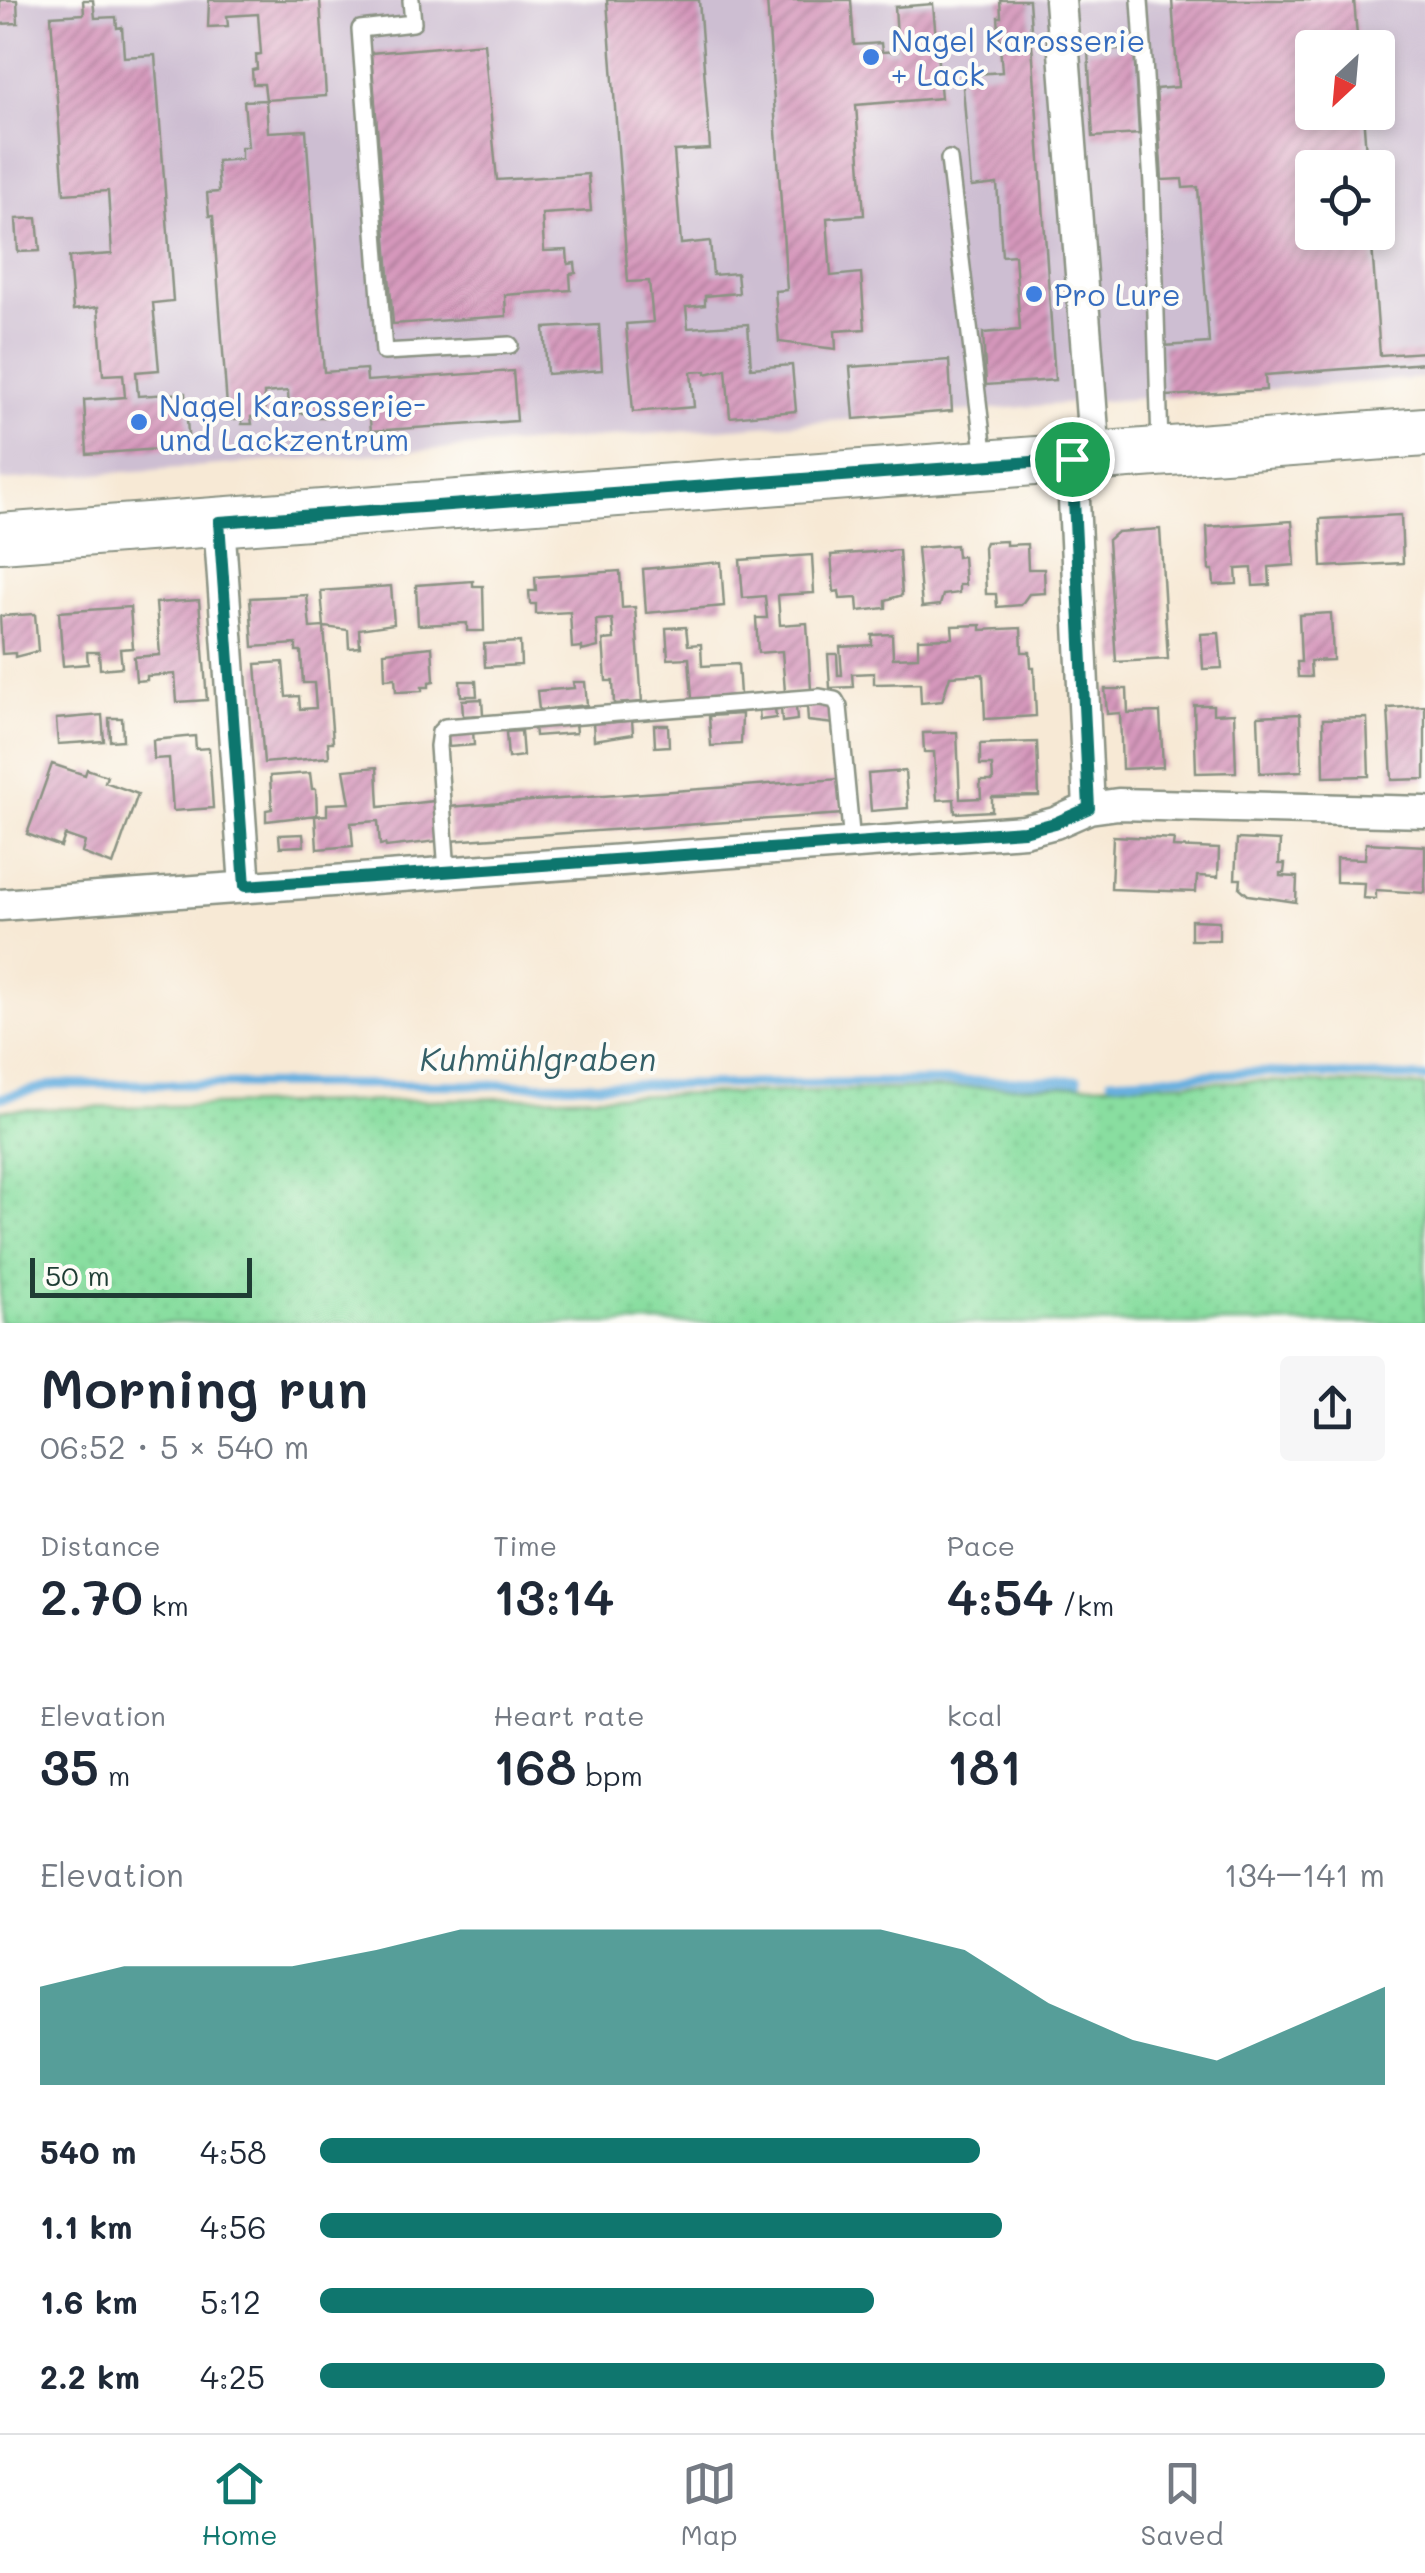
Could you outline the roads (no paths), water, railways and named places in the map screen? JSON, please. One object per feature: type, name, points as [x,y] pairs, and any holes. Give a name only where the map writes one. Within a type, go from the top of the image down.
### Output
[{"type":"main road","points":[[0,538],[1425,432]]},
{"type":"street","points":[[1060,0],[1084,458],[1089,808]]},
{"type":"street","points":[[219,522],[245,886]]},
{"type":"street","points":[[0,905],[1024,831],[1089,808],[1118,804],[1425,812]]},
{"type":"lane","points":[[411,0],[413,23],[360,30],[384,352],[510,344]]},
{"type":"lane","points":[[1140,0],[1152,184],[1161,452]]},
{"type":"lane","points":[[949,159],[986,464]]},
{"type":"lane","points":[[448,872],[438,746],[445,727],[828,697],[840,707],[852,843]]},
{"type":"waterway","name":"Kuhmühlgraben","points":[[1111,1080],[1253,1072],[1425,1078]]},
{"type":"waterway","name":"Kuhmühlgraben","points":[[0,1098],[56,1084],[678,1085],[1078,1080]]},
{"type":"place","name":"Nagel Karosserie + Lack","points":[[871,57]]},
{"type":"place","name":"Pro Lure","points":[[1034,294]]},
{"type":"place","name":"Nagel Karosserie- und Lackzentrum","points":[[139,422]]}]
